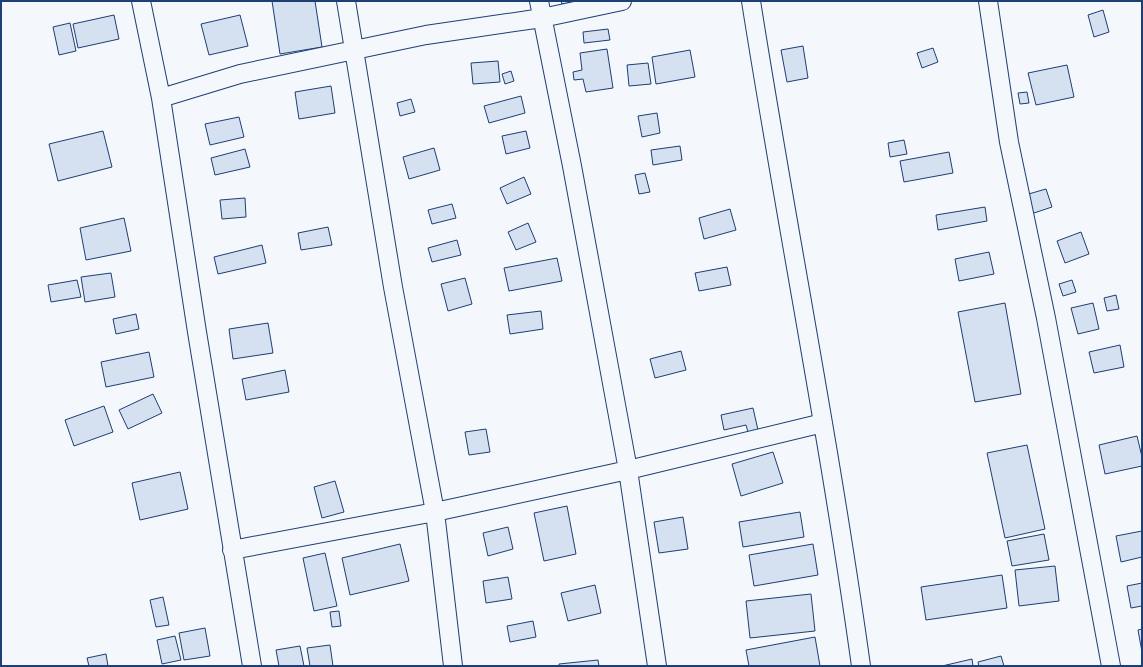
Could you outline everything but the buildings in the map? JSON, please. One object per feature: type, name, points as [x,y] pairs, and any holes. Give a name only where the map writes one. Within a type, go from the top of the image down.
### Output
[{"type":"street","points":[[141,1],[161,98],[232,550],[252,666]]},
{"type":"street","points":[[346,1],[353,51],[393,287],[434,512],[454,666]]},
{"type":"street","points":[[161,98],[240,74],[540,10],[622,1]]},
{"type":"street","points":[[751,1],[776,156],[845,551],[861,666]]},
{"type":"street","points":[[988,1],[1009,142],[1046,318],[1111,666]]},
{"type":"street","points":[[540,10],[572,166],[628,470],[657,666]]},
{"type":"street","points":[[232,550],[434,512],[628,470],[823,423]]}]
